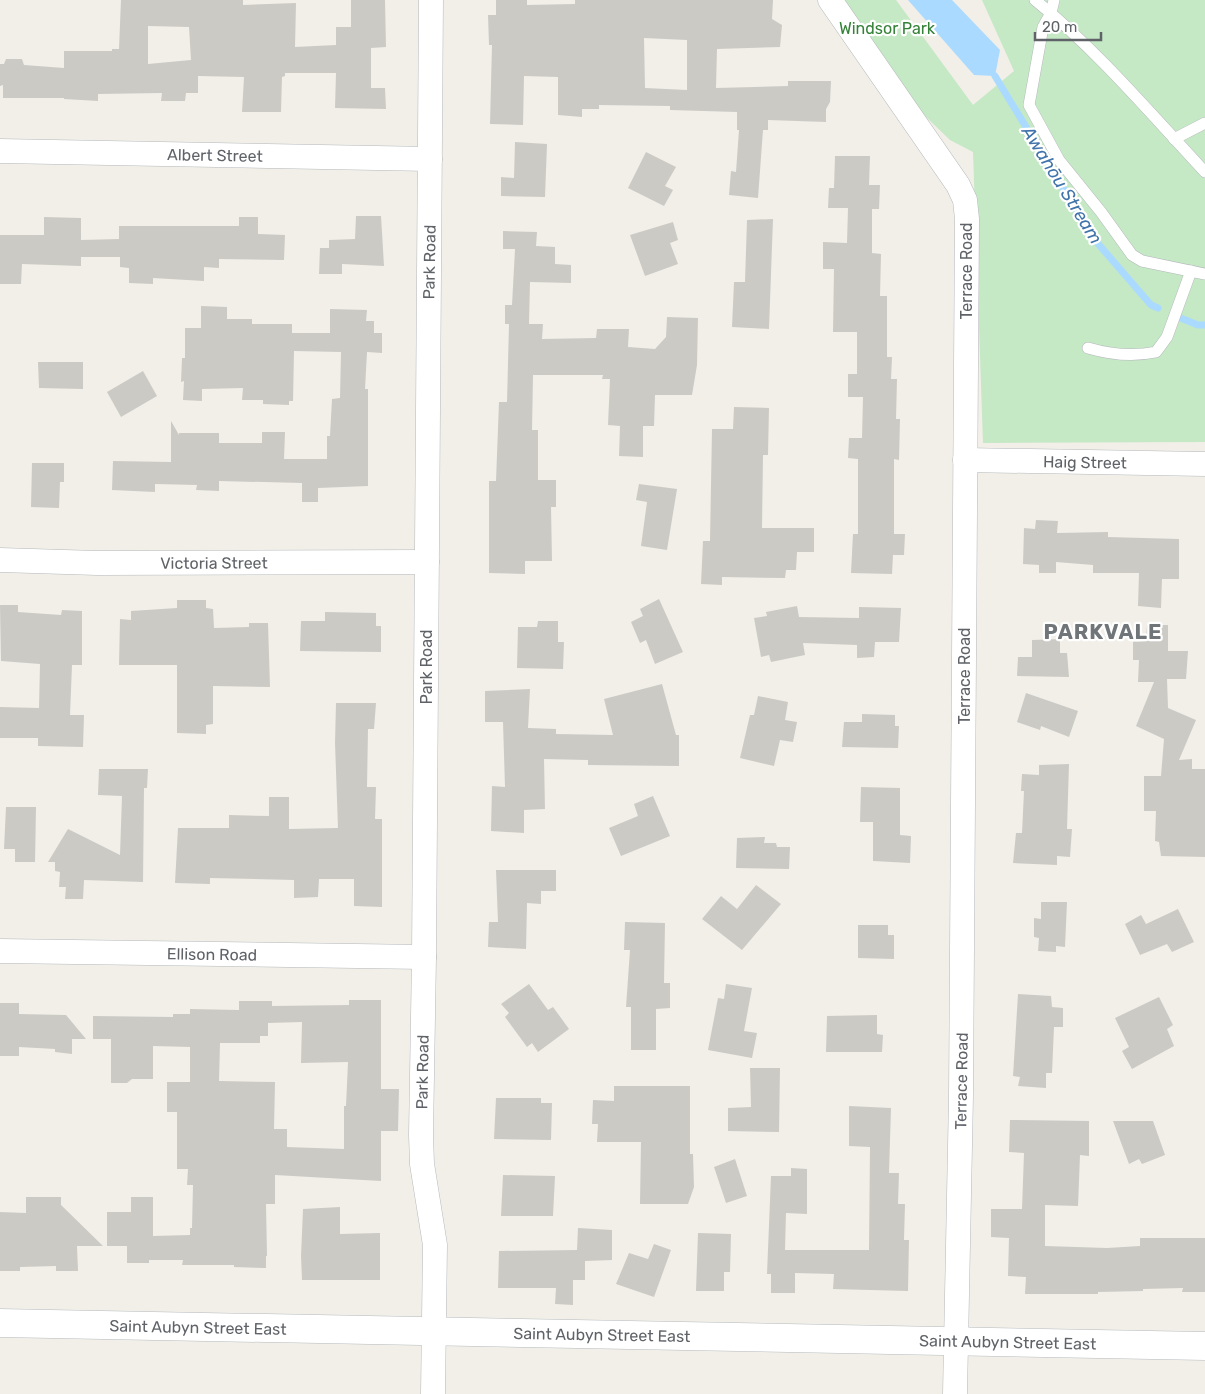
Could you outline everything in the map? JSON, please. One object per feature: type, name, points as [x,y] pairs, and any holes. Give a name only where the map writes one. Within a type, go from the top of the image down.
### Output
[{"type":"main road","name":"Saint Aubyn Street East","points":[[0,1324],[1205,1346]]},
{"type":"street","name":"Park Road","points":[[431,0],[422,1164],[434,1245],[433,1394]]},
{"type":"street","name":"Terrace Road","points":[[830,0],[958,185],[965,200],[967,219],[961,1096],[955,1394]]},
{"type":"street","name":"Albert Street","points":[[0,152],[430,160]]},
{"type":"street","name":"Haig Street","points":[[965,460],[1205,464]]},
{"type":"street","name":"Victoria Street","points":[[0,560],[97,563],[426,562]]},
{"type":"street","name":"Ellison Road","points":[[0,952],[424,957]]},
{"type":"lane","points":[[1036,0],[1133,92],[1205,172]]},
{"type":"lane","points":[[1054,0],[1051,13],[1043,27],[1029,105],[1059,160],[1101,212],[1132,255],[1142,261],[1205,274]]},
{"type":"lane","points":[[1174,139],[1205,123]]},
{"type":"lane","points":[[1088,348],[1110,354],[1140,356],[1156,352],[1167,337],[1191,271]]},
{"type":"green space","name":"Windsor Park","points":[[836,0],[896,0],[973,105],[1014,71],[982,0],[1205,0],[1205,442],[983,443],[973,152],[950,140],[924,115]]},
{"type":"water","points":[[908,0],[952,0],[1000,50],[995,76],[974,75]]},
{"type":"building","points":[[121,0],[243,0],[243,5],[296,3],[295,47],[336,45],[336,27],[351,27],[351,0],[385,0],[386,47],[371,48],[371,88],[385,88],[386,109],[335,108],[336,73],[285,73],[285,76],[282,77],[281,112],[242,112],[244,77],[198,76],[198,93],[186,93],[185,101],[161,101],[162,93],[98,94],[98,101],[64,98],[3,98],[3,85],[0,86],[0,64],[4,64],[6,59],[22,59],[24,65],[64,68],[64,51],[112,51],[112,49],[119,49]],"holes":[[[148,26],[189,27],[191,60],[148,64]]]},
{"type":"building","points":[[496,0],[527,0],[527,5],[575,4],[575,0],[773,0],[772,19],[782,25],[780,47],[717,49],[716,88],[788,86],[788,81],[831,81],[830,102],[826,109],[826,122],[768,120],[768,130],[763,130],[758,198],[729,195],[731,171],[736,172],[739,130],[737,130],[737,112],[670,110],[670,106],[599,105],[599,109],[582,109],[582,117],[558,115],[558,77],[524,76],[523,125],[490,124],[492,45],[489,45],[488,15],[496,15]],"holes":[[[644,38],[687,40],[687,90],[645,88]]]},
{"type":"building","points":[[515,142],[547,144],[545,197],[501,196],[501,177],[514,178]]},
{"type":"building","points":[[646,152],[676,167],[665,186],[673,190],[664,206],[628,188]]},
{"type":"building","points":[[835,156],[870,156],[869,185],[880,185],[879,209],[872,209],[872,253],[881,254],[880,296],[887,296],[887,357],[892,357],[891,379],[897,379],[896,419],[900,419],[899,460],[894,459],[894,534],[905,534],[904,555],[893,555],[892,574],[851,573],[853,534],[858,534],[858,459],[848,458],[849,438],[862,438],[863,397],[848,397],[848,374],[857,374],[857,332],[833,332],[834,269],[823,269],[823,242],[847,243],[848,208],[828,208],[829,188],[834,188]]},
{"type":"building","points":[[356,216],[381,216],[384,266],[342,264],[342,274],[319,274],[320,248],[329,248],[329,240],[355,239]]},
{"type":"building","points":[[44,217],[81,218],[81,240],[119,239],[119,226],[239,226],[239,217],[258,217],[258,234],[285,235],[284,260],[219,259],[219,268],[204,267],[204,281],[153,278],[153,284],[129,283],[129,268],[120,267],[120,257],[81,257],[81,266],[22,264],[21,284],[0,284],[0,235],[44,235]]},
{"type":"building","points":[[773,219],[769,329],[732,327],[734,282],[745,282],[747,220]]},
{"type":"building","points":[[673,222],[678,240],[670,243],[678,264],[645,276],[630,235]]},
{"type":"building","points":[[503,231],[537,232],[536,246],[555,247],[555,264],[571,265],[571,283],[530,282],[529,324],[543,324],[542,339],[596,338],[597,329],[629,329],[628,347],[655,349],[666,337],[667,317],[698,318],[697,365],[692,395],[655,395],[654,426],[643,426],[643,457],[619,456],[620,426],[608,425],[610,379],[602,379],[603,375],[533,375],[532,430],[538,430],[538,480],[556,480],[556,507],[551,507],[552,561],[525,561],[525,574],[489,573],[489,481],[496,481],[499,402],[507,402],[509,324],[505,324],[505,305],[512,305],[515,249],[503,249]]},
{"type":"building","points":[[201,306],[227,307],[227,319],[252,319],[252,324],[292,324],[292,333],[330,333],[330,309],[367,310],[366,321],[374,321],[374,333],[382,333],[382,353],[367,352],[365,389],[368,389],[368,486],[318,488],[318,502],[302,502],[302,483],[219,481],[219,491],[196,490],[197,485],[155,484],[155,492],[112,490],[113,461],[171,462],[171,421],[179,435],[179,433],[219,433],[219,443],[262,443],[262,432],[285,432],[284,459],[327,459],[327,436],[330,436],[332,399],[340,398],[341,352],[294,351],[293,401],[289,401],[289,405],[263,404],[263,400],[242,400],[243,388],[202,389],[202,401],[183,400],[184,381],[181,382],[182,358],[185,358],[185,328],[201,328]]},
{"type":"building","points":[[38,362],[83,362],[83,389],[39,388]]},
{"type":"building","points":[[143,371],[157,396],[121,417],[107,392]]},
{"type":"building","points":[[734,407],[769,408],[768,455],[763,455],[762,528],[814,528],[814,552],[797,552],[796,570],[786,570],[785,578],[722,577],[722,585],[701,584],[703,541],[710,541],[712,429],[733,429]]},
{"type":"building","points":[[32,463],[64,463],[64,482],[60,482],[59,508],[31,507]]},
{"type":"building","points":[[639,484],[677,489],[667,550],[641,546],[647,502],[636,500]]},
{"type":"building","points":[[1036,520],[1058,521],[1057,533],[1108,532],[1108,537],[1179,539],[1179,579],[1162,579],[1161,608],[1138,606],[1139,573],[1093,573],[1093,565],[1056,562],[1056,573],[1039,573],[1039,565],[1023,564],[1024,528],[1035,529]]},
{"type":"building","points":[[659,599],[683,652],[655,664],[646,640],[640,643],[631,622],[643,616],[640,609]]},
{"type":"building","points":[[177,600],[206,600],[206,608],[213,609],[214,628],[249,627],[249,623],[268,623],[270,687],[213,686],[213,724],[206,725],[206,734],[177,733],[177,665],[119,665],[120,619],[131,620],[131,611],[177,608]]},
{"type":"building","points":[[0,605],[18,605],[18,612],[61,615],[62,610],[82,611],[82,665],[72,665],[70,715],[84,715],[83,747],[38,746],[38,738],[0,738],[0,707],[39,708],[40,664],[1,661]]},
{"type":"building","points":[[797,606],[799,617],[859,618],[859,607],[901,608],[899,642],[875,642],[874,657],[857,658],[857,645],[803,643],[805,655],[771,662],[769,655],[761,657],[754,618],[767,616],[766,612]]},
{"type":"building","points":[[325,612],[376,613],[376,626],[381,626],[381,652],[300,651],[301,621],[325,621]]},
{"type":"building","points":[[538,621],[558,621],[558,642],[564,642],[563,669],[517,668],[518,627],[537,627]]},
{"type":"building","points":[[1147,625],[1168,625],[1168,651],[1188,651],[1186,679],[1167,679],[1168,708],[1196,720],[1179,760],[1192,759],[1192,769],[1205,769],[1205,857],[1161,856],[1159,842],[1155,841],[1156,811],[1144,811],[1144,776],[1161,776],[1164,739],[1136,726],[1154,682],[1138,682],[1139,660],[1133,660],[1133,642],[1146,641]]},
{"type":"building","points":[[1060,639],[1060,653],[1067,653],[1069,677],[1017,676],[1018,657],[1032,657],[1032,640]]},
{"type":"building","points":[[662,684],[676,735],[679,735],[679,766],[588,765],[588,760],[544,759],[545,809],[524,810],[524,833],[491,831],[492,786],[505,787],[503,722],[485,722],[485,691],[530,689],[528,728],[556,729],[556,734],[613,735],[604,699]]},
{"type":"building","points":[[1026,693],[1078,711],[1069,737],[1041,726],[1040,730],[1017,722]]},
{"type":"building","points":[[758,696],[788,702],[785,720],[797,722],[793,742],[780,740],[774,766],[740,758],[750,715],[754,715]]},
{"type":"building","points":[[336,703],[376,703],[374,729],[368,729],[367,787],[376,787],[375,819],[382,819],[382,907],[354,906],[354,879],[319,879],[318,897],[294,898],[294,880],[210,878],[210,884],[175,883],[178,828],[229,828],[229,815],[269,816],[269,797],[289,797],[289,829],[338,828],[335,743]]},
{"type":"building","points":[[862,714],[895,715],[895,726],[899,726],[898,748],[842,747],[844,722],[862,722]]},
{"type":"building","points":[[1069,764],[1067,829],[1072,829],[1070,857],[1057,856],[1057,865],[1013,863],[1016,833],[1022,833],[1024,791],[1021,791],[1022,774],[1039,775],[1039,765]]},
{"type":"building","points":[[99,769],[148,769],[147,788],[144,788],[143,882],[84,880],[83,899],[65,899],[66,887],[59,887],[60,872],[55,871],[55,862],[48,862],[68,829],[120,855],[122,796],[98,795]]},
{"type":"building","points":[[861,787],[900,788],[900,835],[911,836],[910,863],[873,861],[873,822],[860,822]]},
{"type":"building","points":[[653,796],[670,836],[621,856],[609,828],[638,816],[634,804]]},
{"type":"building","points":[[6,807],[36,807],[35,862],[15,862],[15,849],[4,849]]},
{"type":"building","points":[[765,837],[764,843],[776,843],[777,847],[790,847],[789,869],[736,868],[737,838]]},
{"type":"building","points":[[496,870],[556,870],[556,891],[541,891],[541,904],[527,903],[526,949],[488,947],[489,922],[498,922]]},
{"type":"building","points":[[756,885],[781,904],[742,950],[702,919],[721,896],[737,909]]},
{"type":"building","points":[[1041,902],[1067,902],[1065,947],[1056,946],[1056,952],[1038,951],[1039,938],[1034,937],[1034,918],[1041,919]]},
{"type":"building","points":[[1178,909],[1194,942],[1172,952],[1167,944],[1140,955],[1125,924],[1141,915],[1146,924]]},
{"type":"building","points":[[625,922],[665,923],[664,983],[670,983],[670,1008],[656,1009],[656,1050],[631,1050],[631,1007],[626,1007],[630,950],[624,950]]},
{"type":"building","points":[[858,925],[888,925],[888,935],[894,935],[894,959],[858,958]]},
{"type":"building","points":[[529,984],[548,1010],[553,1007],[569,1029],[538,1052],[532,1043],[527,1047],[505,1017],[509,1013],[501,1004]]},
{"type":"building","points":[[726,984],[752,988],[744,1031],[757,1033],[752,1058],[708,1050],[718,998],[724,999]]},
{"type":"building","points":[[1018,994],[1051,996],[1052,1007],[1063,1008],[1063,1027],[1054,1027],[1052,1073],[1046,1073],[1046,1088],[1018,1086],[1020,1077],[1013,1076]]},
{"type":"building","points":[[1159,997],[1173,1025],[1167,1029],[1174,1046],[1132,1069],[1122,1051],[1129,1047],[1115,1018]]},
{"type":"building","points":[[349,1000],[381,1000],[381,1089],[399,1089],[398,1131],[381,1131],[381,1181],[275,1175],[275,1204],[266,1204],[266,1268],[234,1267],[234,1265],[182,1265],[183,1260],[149,1260],[149,1263],[127,1263],[127,1246],[107,1246],[107,1212],[131,1212],[131,1197],[153,1197],[153,1236],[190,1235],[190,1228],[192,1228],[193,1185],[187,1185],[188,1169],[177,1169],[177,1112],[167,1112],[167,1082],[190,1082],[190,1047],[153,1046],[153,1079],[132,1079],[127,1083],[111,1083],[111,1039],[93,1039],[93,1016],[173,1017],[173,1014],[190,1014],[190,1009],[239,1010],[239,1001],[272,1001],[272,1006],[349,1005]],"holes":[[[302,1022],[301,1063],[348,1062],[346,1106],[344,1106],[344,1149],[287,1147],[287,1129],[274,1129],[275,1082],[219,1081],[220,1043],[260,1043],[260,1036],[268,1036],[268,1023]]]},
{"type":"building","points":[[0,1003],[19,1003],[19,1014],[66,1015],[86,1039],[72,1039],[72,1054],[55,1052],[55,1049],[19,1047],[19,1056],[0,1056]]},
{"type":"building","points":[[877,1015],[877,1034],[883,1035],[882,1052],[826,1052],[827,1016]]},
{"type":"building","points":[[750,1068],[780,1068],[779,1132],[728,1131],[728,1108],[751,1107]]},
{"type":"building","points":[[614,1086],[690,1086],[690,1154],[693,1154],[694,1187],[688,1204],[640,1204],[641,1142],[597,1142],[598,1124],[592,1124],[593,1100],[614,1101]]},
{"type":"building","points":[[496,1098],[541,1098],[541,1103],[552,1103],[551,1140],[494,1139]]},
{"type":"building","points":[[849,1106],[891,1108],[889,1173],[899,1173],[898,1204],[905,1204],[904,1240],[909,1240],[908,1291],[833,1289],[834,1274],[795,1273],[795,1293],[771,1293],[771,1274],[767,1274],[771,1176],[791,1176],[791,1168],[807,1169],[807,1214],[786,1213],[785,1250],[869,1250],[870,1147],[849,1146]]},
{"type":"building","points":[[1010,1120],[1089,1121],[1089,1156],[1080,1155],[1078,1206],[1045,1205],[1045,1246],[1107,1248],[1140,1246],[1140,1238],[1205,1238],[1205,1292],[1182,1292],[1183,1288],[1098,1292],[1098,1294],[1025,1294],[1026,1277],[1008,1276],[1009,1238],[991,1237],[991,1209],[1022,1209],[1024,1153],[1009,1152]]},
{"type":"building","points":[[1113,1121],[1153,1121],[1165,1155],[1142,1164],[1139,1159],[1129,1164]]},
{"type":"building","points":[[735,1159],[747,1196],[726,1203],[714,1167]]},
{"type":"building","points":[[503,1175],[555,1176],[553,1216],[501,1216]]},
{"type":"building","points":[[26,1197],[61,1197],[61,1205],[103,1246],[77,1246],[78,1271],[56,1271],[56,1266],[20,1267],[20,1271],[0,1271],[0,1212],[26,1213]]},
{"type":"building","points":[[340,1207],[340,1234],[380,1233],[380,1280],[302,1280],[303,1209]]},
{"type":"building","points":[[578,1228],[612,1230],[612,1260],[585,1261],[585,1280],[573,1280],[573,1305],[555,1304],[556,1288],[498,1288],[499,1251],[577,1250]]},
{"type":"building","points":[[698,1233],[731,1234],[730,1272],[724,1272],[724,1291],[696,1291]]},
{"type":"building","points":[[654,1244],[671,1250],[654,1297],[616,1284],[629,1253],[648,1259]]},
{"type":"waterway","name":"Awahōu Stream","points":[[995,76],[1094,239],[1151,305],[1158,308]]},
{"type":"waterway","name":"Awahōu Stream","points":[[1178,317],[1198,325],[1205,325]]},
{"type":"district","name":"PARKVALE","points":[[1103,632]]}]
